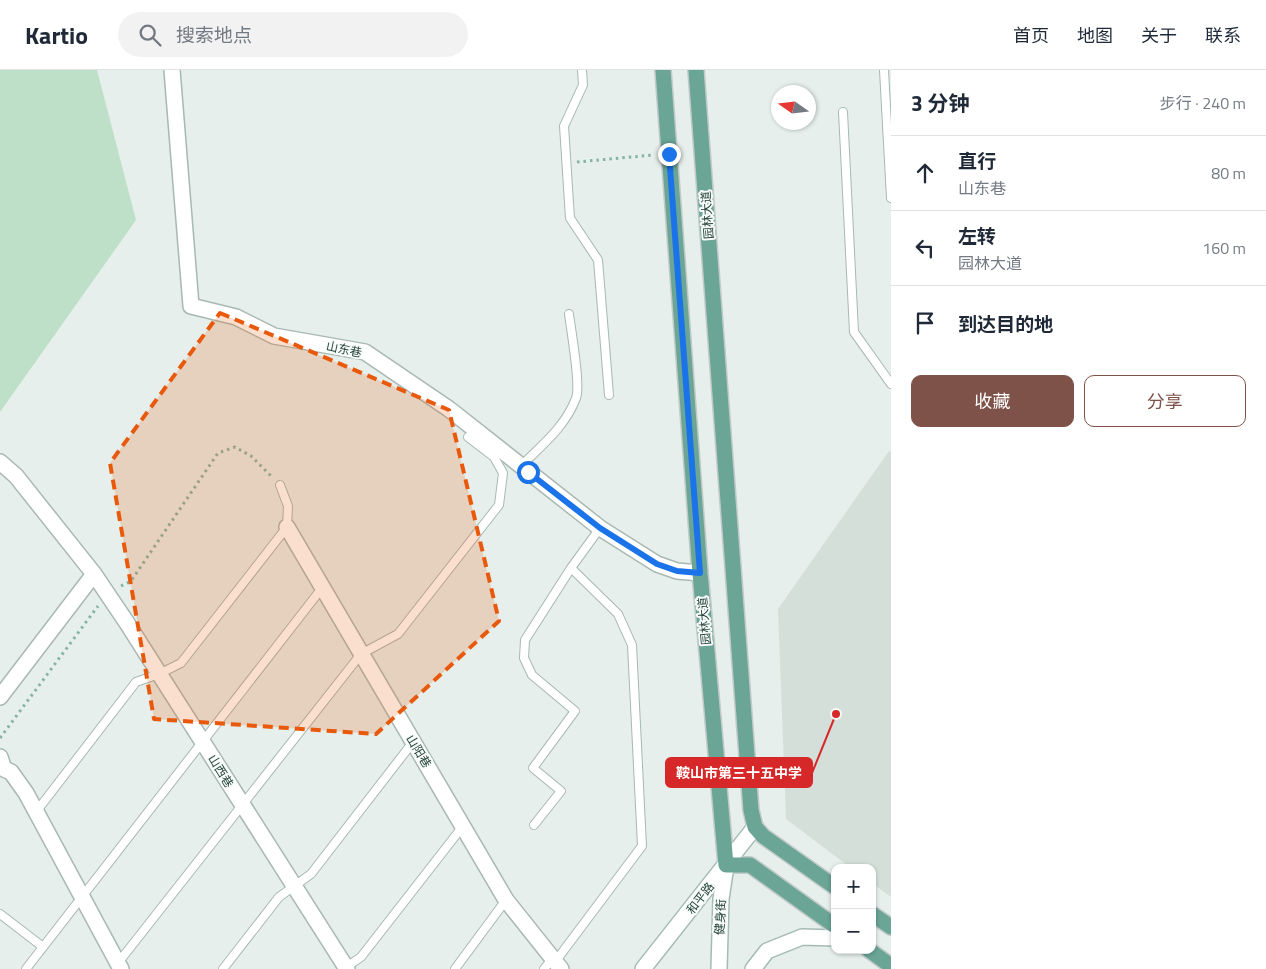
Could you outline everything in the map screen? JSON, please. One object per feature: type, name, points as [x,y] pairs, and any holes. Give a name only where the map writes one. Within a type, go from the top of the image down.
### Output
[{"type":"main road","name":"园林大道","points":[[663,70],[700,573],[726,865]]},
{"type":"main road","name":"园林大道","points":[[696,70],[751,810],[755,827]]},
{"type":"main road","points":[[755,827],[763,836],[831,884]]},
{"type":"main road","points":[[726,865],[750,865],[831,923]]},
{"type":"main road","points":[[876,917],[891,927]]},
{"type":"main road","points":[[873,954],[891,966]]},
{"type":"street","name":"山东巷","points":[[172,70],[191,306],[236,317],[274,336],[365,352],[449,409],[600,528],[657,564],[677,571],[700,573]]},
{"type":"street","name":"山西巷","points":[[0,462],[16,476],[94,574],[346,969]]},
{"type":"street","name":"山阳巷","points":[[286,527],[506,900],[553,965]]},
{"type":"street","points":[[0,697],[94,574]]},
{"type":"street","points":[[1,765],[11,772],[26,793],[117,967]]},
{"type":"street","name":"和平路","points":[[643,969],[755,827]]},
{"type":"street","name":"健身街","points":[[719,969],[721,899],[726,865]]},
{"type":"street","points":[[752,969],[767,951],[802,937],[831,938]]},
{"type":"lane","points":[[582,70],[583,84],[564,126],[570,218],[598,260],[609,395]]},
{"type":"lane","points":[[884,70],[891,198]]},
{"type":"lane","points":[[843,112],[854,332],[891,384]]},
{"type":"lane","points":[[521,466],[564,422],[577,396],[576,367],[569,314]]},
{"type":"lane","points":[[117,967],[361,654],[398,634],[499,505],[502,473],[494,457],[468,437]]},
{"type":"lane","points":[[36,812],[136,682],[159,674],[180,663],[286,527],[288,506],[280,485]]},
{"type":"lane","points":[[534,825],[562,791],[533,768],[575,711],[532,675],[524,658],[525,640],[600,528]]},
{"type":"lane","points":[[553,965],[642,846],[632,645],[618,614],[572,568]]},
{"type":"lane","points":[[26,969],[322,588]]},
{"type":"lane","points":[[223,969],[279,897],[311,874],[413,742]]},
{"type":"lane","points":[[346,969],[361,957],[463,826]]},
{"type":"lane","points":[[455,969],[506,900]]},
{"type":"lane","points":[[0,914],[43,947]]},
{"type":"path","points":[[567,163],[669,154]]},
{"type":"path","points":[[0,738],[107,594],[131,581],[218,453],[235,447],[251,456],[280,485]]},
{"type":"highlighted area","points":[[220,313],[449,410],[499,621],[376,734],[154,719],[110,463]]},
{"type":"shaded area","points":[[889,451],[891,452],[891,897],[876,886],[876,864],[846,864],[786,819],[778,609]]},
{"type":"green space","points":[[0,70],[97,70],[136,220],[0,412]]},
{"type":"place","name":"鞍山市第三十五中学","points":[[836,714]]},
{"type":"route","points":[[528,472],[600,528],[657,564],[677,571],[700,573],[669,154]]}]
